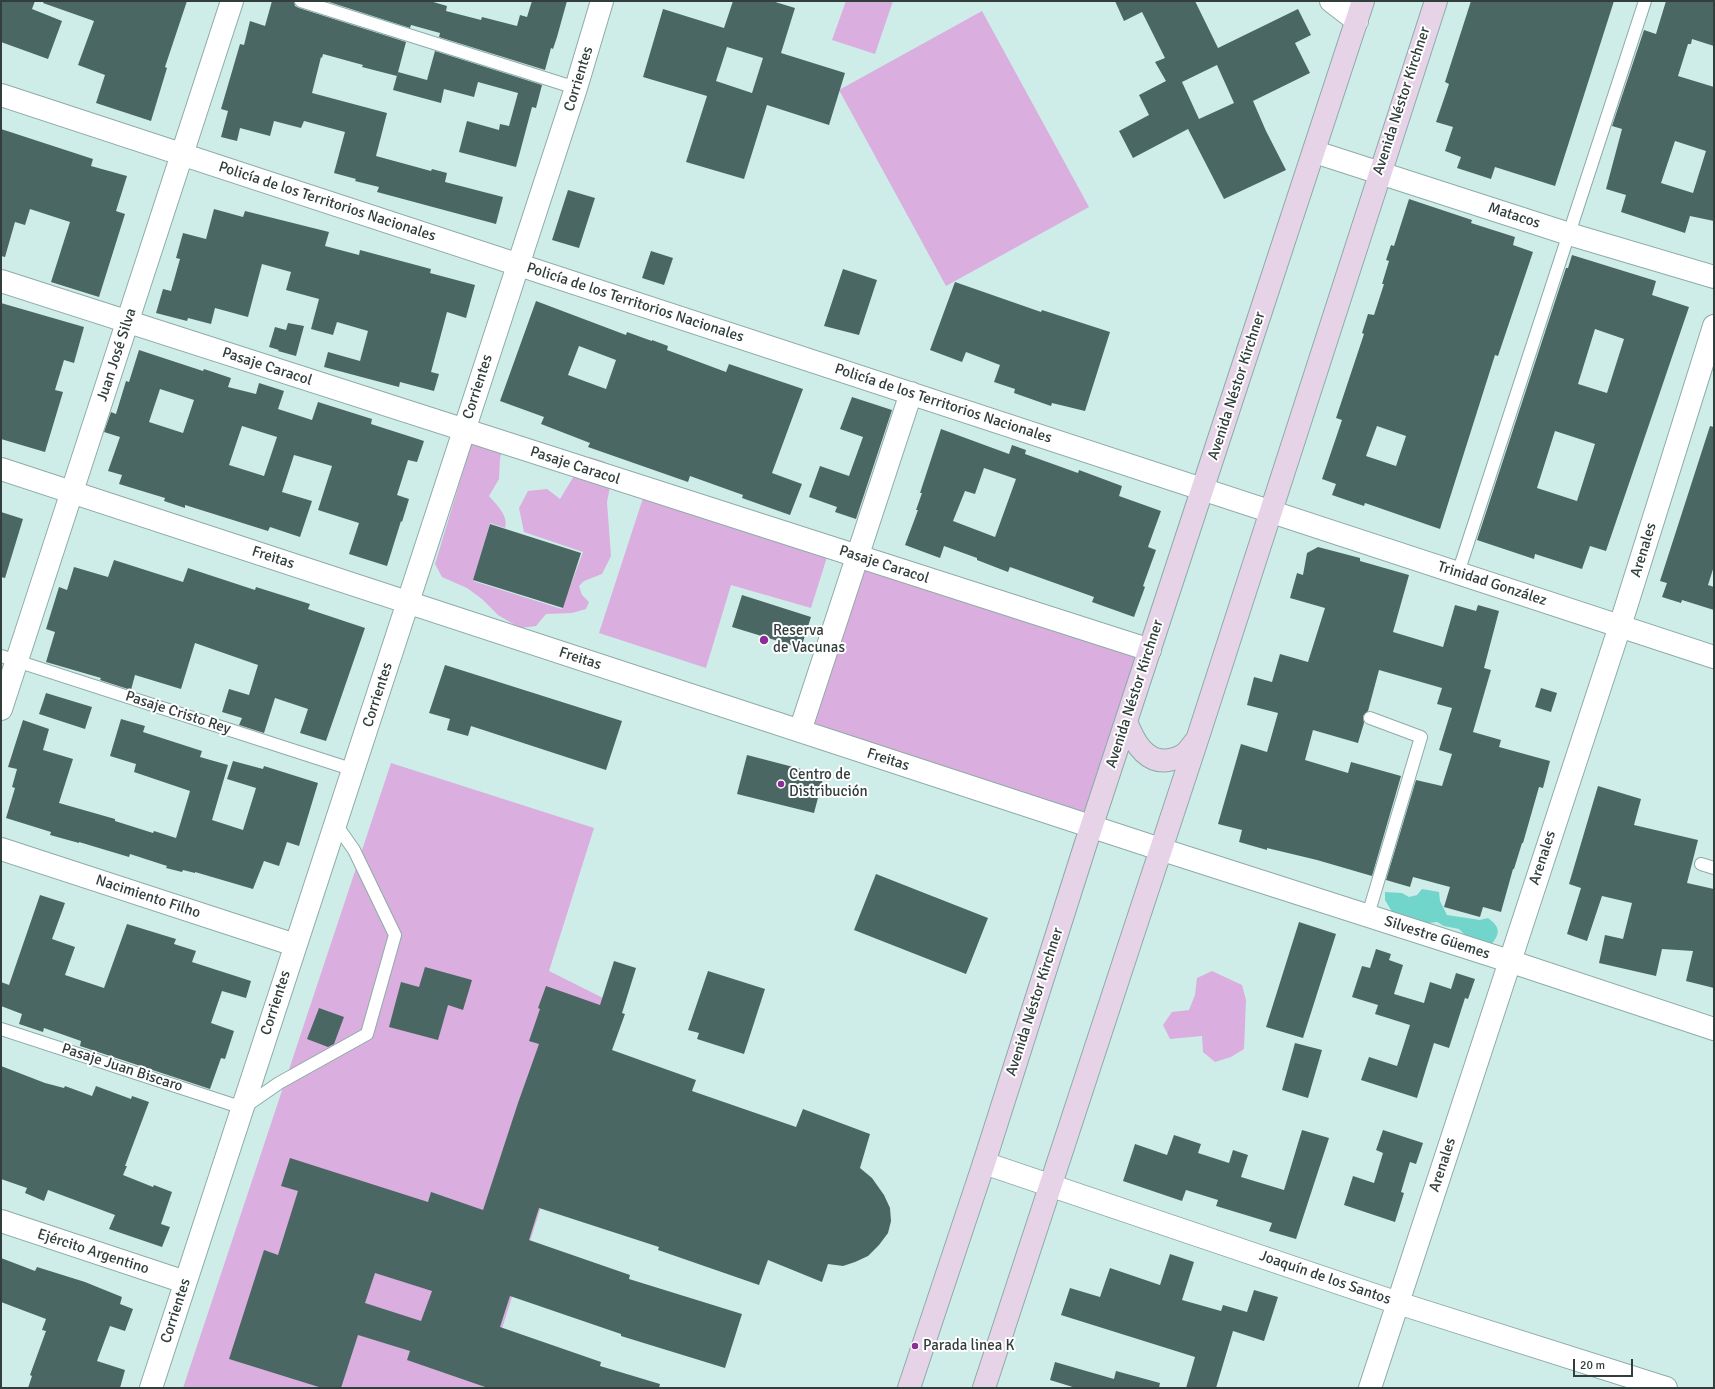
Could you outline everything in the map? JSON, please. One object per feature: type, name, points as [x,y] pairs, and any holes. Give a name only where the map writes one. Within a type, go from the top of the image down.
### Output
[{"type":"main road","name":"Avenida Néstor Kirchner","points":[[909,1388],[984,1163],[1126,721],[1315,152],[1363,1]]},
{"type":"main road","name":"Avenida Néstor Kirchner","points":[[984,1388],[1196,740],[1379,172],[1436,1]]},
{"type":"main road","points":[[1126,721],[1132,737],[1140,750],[1150,757],[1162,761],[1177,758],[1186,753],[1196,740]]},
{"type":"street","name":"Juan José Silva","points":[[1,709],[9,658],[72,492],[232,1]]},
{"type":"street","name":"Corrientes","points":[[151,1388],[576,88],[602,1]]},
{"type":"street","points":[[1332,1],[1357,21]]},
{"type":"street","name":"Policía de los Territorios Nacionales","points":[[1,95],[1270,510]]},
{"type":"street","name":"Matacos","points":[[1315,152],[1569,234],[1714,277]]},
{"type":"street","name":"Pasaje Caracol","points":[[1,281],[1150,650]]},
{"type":"street","name":"Arenales","points":[[1370,1388],[1620,626],[1714,326]]},
{"type":"street","points":[[800,731],[911,393]]},
{"type":"street","name":"Freitas","points":[[1,469],[1160,849]]},
{"type":"street","name":"Trinidad González","points":[[1270,510],[1714,657]]},
{"type":"street","name":"Nacimiento Filho","points":[[1,849],[295,945]]},
{"type":"street","name":"Silvestre Güemes","points":[[1160,849],[1368,915],[1714,1029]]},
{"type":"street","name":"Joaquín de los Santos","points":[[984,1163],[1398,1302],[1666,1388]]},
{"type":"street","name":"Ejército Argentino","points":[[1,1221],[186,1282]]},
{"type":"lane","points":[[301,1],[576,88]]},
{"type":"lane","points":[[1458,573],[1645,1]]},
{"type":"lane","name":"Pasaje Cristo Rey","points":[[9,658],[354,770]]},
{"type":"lane","points":[[1368,915],[1420,736],[1370,718]]},
{"type":"lane","points":[[243,1108],[279,1083],[367,1034],[395,935],[354,850],[335,823]]},
{"type":"lane","points":[[1701,864],[1714,868]]},
{"type":"lane","name":"Pasaje Juan Biscaro","points":[[1,1029],[243,1108]]},
{"type":"shaded area","points":[[846,1],[893,1],[875,54],[832,40]]},
{"type":"shaded area","points":[[982,11],[1089,207],[946,286],[839,90]]},
{"type":"shaded area","points":[[465,440],[502,448],[499,479],[489,496],[504,515],[506,524],[505,528],[490,523],[473,581],[562,609],[583,552],[524,532],[519,508],[528,491],[547,489],[560,499],[574,476],[589,457],[603,461],[614,467],[607,502],[611,556],[602,574],[584,581],[579,586],[582,595],[589,602],[586,609],[572,613],[546,614],[536,626],[520,628],[498,615],[482,599],[467,588],[442,577],[435,564],[465,465]]},
{"type":"shaded area","points":[[644,495],[827,557],[811,608],[731,585],[706,668],[599,633]]},
{"type":"shaded area","points":[[862,563],[1143,654],[1089,819],[808,726]]},
{"type":"shaded area","points":[[391,763],[594,828],[549,971],[607,1000],[483,1388],[183,1388]]},
{"type":"shaded area","points":[[1212,971],[1242,985],[1246,1000],[1244,1049],[1231,1057],[1215,1062],[1203,1052],[1202,1036],[1170,1039],[1163,1025],[1172,1012],[1189,1010],[1195,995],[1197,978]]},
{"type":"water","points":[[1422,889],[1439,892],[1440,901],[1447,915],[1480,920],[1488,918],[1495,924],[1498,930],[1498,934],[1491,945],[1470,940],[1459,929],[1444,926],[1437,922],[1429,923],[1397,920],[1385,900],[1385,892],[1402,893],[1409,897],[1417,895]]},
{"type":"building","points":[[1,1],[35,1],[32,9],[62,21],[48,59],[1,42]]},
{"type":"building","points":[[44,1],[187,1],[165,67],[167,68],[151,121],[96,103],[105,75],[78,65],[94,21],[43,3]]},
{"type":"building","points":[[272,1],[294,1],[295,6],[299,8],[406,42],[397,76],[362,67],[363,65],[323,54],[312,93],[387,113],[376,156],[431,171],[432,169],[447,173],[445,182],[503,197],[496,224],[377,192],[379,187],[355,181],[356,179],[334,173],[345,132],[304,121],[301,128],[274,121],[270,136],[240,128],[237,141],[221,137],[228,111],[221,109],[240,44],[244,45],[250,21],[265,26]]},
{"type":"building","points":[[326,1],[430,1],[447,6],[446,11],[481,20],[482,17],[517,26],[520,15],[527,17],[532,1],[567,1],[557,37],[553,49],[551,48],[545,70],[439,37],[440,33],[411,25],[410,28]]},
{"type":"building","points":[[733,1],[772,1],[795,8],[781,53],[845,73],[829,125],[767,105],[744,179],[686,162],[707,96],[643,77],[663,9],[724,28]],"holes":[[[727,47],[763,58],[752,93],[716,81]]]},
{"type":"building","points":[[1115,1],[1195,1],[1218,48],[1298,9],[1311,35],[1295,43],[1310,73],[1253,101],[1266,131],[1286,170],[1224,199],[1188,129],[1133,158],[1119,131],[1149,115],[1139,95],[1166,81],[1155,62],[1165,58],[1142,12],[1124,21]],"holes":[[[1217,65],[1234,103],[1199,119],[1182,82]]]},
{"type":"building","points":[[1471,1],[1614,1],[1555,186],[1495,167],[1491,179],[1457,168],[1461,157],[1445,151],[1453,127],[1436,122],[1449,84],[1445,82]]},
{"type":"building","points":[[1666,1],[1714,1],[1714,46],[1692,39],[1691,44],[1688,44],[1678,76],[1714,87],[1714,221],[1690,216],[1685,233],[1621,212],[1626,195],[1606,189],[1622,129],[1612,126],[1644,30],[1656,34]],"holes":[[[1675,141],[1706,151],[1693,193],[1661,183]]]},
{"type":"building","points":[[435,51],[542,85],[536,108],[532,107],[516,167],[459,152],[467,121],[499,130],[500,124],[509,126],[518,93],[478,82],[474,97],[444,89],[441,103],[393,90],[398,72],[427,80]]},
{"type":"building","points":[[1,129],[93,159],[91,166],[127,176],[116,211],[125,214],[99,297],[51,282],[70,222],[30,209],[25,225],[15,222],[5,257],[1,256]]},
{"type":"building","points":[[568,190],[595,198],[579,248],[552,240]]},
{"type":"building","points":[[1409,199],[1472,220],[1471,223],[1515,237],[1513,245],[1533,252],[1498,356],[1495,355],[1440,529],[1365,503],[1364,506],[1332,495],[1336,484],[1322,479],[1342,420],[1336,418],[1364,334],[1362,333],[1368,314],[1374,315],[1384,284],[1382,284],[1389,261],[1386,260],[1391,245],[1394,246]],"holes":[[[1377,426],[1406,436],[1396,466],[1366,456]]]},
{"type":"building","points":[[214,209],[243,217],[245,211],[329,232],[325,246],[359,255],[360,250],[431,269],[430,273],[475,285],[466,318],[447,312],[431,372],[439,374],[434,391],[400,382],[399,387],[324,367],[328,352],[360,361],[368,331],[337,322],[333,335],[311,329],[319,299],[286,290],[291,272],[262,264],[248,317],[215,308],[211,324],[188,318],[187,321],[156,313],[163,289],[171,291],[180,259],[176,258],[183,233],[206,239]]},
{"type":"building","points":[[651,251],[673,258],[664,285],[642,278]]},
{"type":"building","points":[[1572,255],[1656,281],[1652,295],[1689,307],[1606,551],[1590,546],[1582,569],[1535,554],[1534,559],[1477,540],[1566,268],[1568,268]],"holes":[[[1595,329],[1624,339],[1607,393],[1578,384]],[[1555,431],[1595,444],[1577,501],[1537,488]]]},
{"type":"building","points":[[843,269],[877,280],[859,335],[824,326]]},
{"type":"building","points":[[955,282],[1041,312],[1042,310],[1110,332],[1085,411],[1052,403],[1051,406],[1014,393],[1015,389],[994,382],[1000,365],[966,352],[962,362],[930,350]]},
{"type":"building","points":[[536,301],[626,335],[627,332],[652,340],[668,346],[667,350],[726,372],[729,364],[803,389],[772,473],[802,484],[790,515],[742,498],[743,495],[690,476],[688,482],[588,447],[590,443],[541,424],[544,417],[500,401]],"holes":[[[579,346],[616,360],[606,389],[568,375]]]},
{"type":"building","points":[[1,303],[84,327],[74,363],[64,360],[55,390],[63,392],[45,452],[1,439]]},
{"type":"building","points":[[288,323],[304,326],[296,356],[269,347],[275,327],[286,330]]},
{"type":"building","points":[[139,350],[203,371],[204,369],[231,378],[228,387],[256,394],[259,383],[284,391],[278,409],[312,420],[318,402],[372,419],[371,424],[424,441],[417,462],[408,460],[397,495],[409,499],[387,566],[349,554],[359,523],[318,510],[332,466],[294,455],[282,492],[312,501],[300,537],[270,527],[268,531],[185,505],[185,508],[164,501],[165,498],[119,484],[122,475],[108,471],[120,437],[104,432],[111,412],[116,414],[126,381],[129,382]],"holes":[[[160,389],[194,400],[183,433],[149,422]],[[242,426],[277,437],[264,476],[229,465]]]},
{"type":"building","points":[[852,397],[892,410],[856,519],[835,512],[837,507],[809,497],[820,466],[849,476],[863,437],[840,429]]},
{"type":"building","points":[[1710,426],[1714,427],[1714,566],[1708,585],[1714,587],[1714,610],[1682,600],[1681,603],[1662,597],[1667,583],[1660,581]]},
{"type":"building","points":[[941,429],[1009,454],[1012,445],[1026,450],[1025,454],[1078,473],[1079,470],[1122,486],[1119,496],[1161,511],[1148,547],[1156,550],[1134,617],[1092,602],[1094,597],[1010,567],[1008,572],[977,560],[977,558],[944,546],[940,558],[905,545],[918,510],[916,510],[922,493],[920,493]],"holes":[[[984,468],[1016,479],[995,537],[953,521],[965,491],[975,494]]]},
{"type":"building","points":[[1,512],[23,519],[5,578],[1,577]]},
{"type":"building","points":[[490,524],[581,553],[563,608],[473,580]]},
{"type":"building","points":[[1318,547],[1360,558],[1360,561],[1409,575],[1393,632],[1443,647],[1455,605],[1476,611],[1478,605],[1499,611],[1484,668],[1491,670],[1473,732],[1501,740],[1499,747],[1550,761],[1543,788],[1539,787],[1501,912],[1483,907],[1480,917],[1444,907],[1450,887],[1413,877],[1410,887],[1386,880],[1416,780],[1442,786],[1452,754],[1439,750],[1452,708],[1437,704],[1442,688],[1379,670],[1368,711],[1363,716],[1364,723],[1358,743],[1313,730],[1305,760],[1348,773],[1351,762],[1401,776],[1372,876],[1317,860],[1267,848],[1267,850],[1239,842],[1242,830],[1218,824],[1241,744],[1267,752],[1278,713],[1247,705],[1254,677],[1272,682],[1280,654],[1308,662],[1325,608],[1290,598],[1297,573],[1303,575],[1307,553]]},
{"type":"building","points":[[114,560],[183,582],[188,568],[255,590],[256,587],[310,604],[308,609],[365,628],[326,741],[300,733],[308,709],[275,698],[264,733],[239,725],[242,718],[222,712],[229,689],[249,695],[258,665],[195,643],[181,689],[135,675],[131,690],[100,680],[101,678],[46,662],[55,632],[46,629],[59,587],[67,590],[74,567],[108,577]]},
{"type":"building","points":[[742,595],[811,617],[801,648],[732,627]]},
{"type":"building","points":[[445,665],[622,721],[606,770],[471,726],[468,736],[447,730],[450,719],[429,713]]},
{"type":"building","points":[[1541,688],[1557,693],[1551,712],[1535,707]]},
{"type":"building","points":[[46,693],[92,707],[85,729],[39,714]]},
{"type":"building","points":[[121,719],[145,726],[143,732],[202,751],[200,757],[228,765],[212,820],[243,830],[256,788],[227,779],[233,761],[263,769],[264,766],[318,783],[299,846],[287,842],[279,866],[264,861],[253,889],[195,872],[183,870],[182,872],[166,868],[167,866],[130,854],[129,857],[50,835],[51,832],[6,818],[15,788],[12,787],[17,769],[8,767],[23,720],[49,729],[43,750],[73,759],[59,803],[115,819],[115,821],[153,833],[154,831],[176,838],[190,791],[134,772],[136,764],[110,756]]},
{"type":"building","name":"Centro de Distribución","points":[[747,755],[824,775],[814,813],[737,794]]},
{"type":"building","points":[[1598,786],[1641,799],[1634,825],[1698,840],[1687,883],[1714,889],[1714,988],[1686,981],[1693,951],[1662,949],[1656,976],[1599,963],[1605,935],[1623,939],[1632,903],[1602,896],[1587,941],[1567,934],[1581,888],[1569,884]]},
{"type":"building","points":[[876,874],[988,918],[966,974],[854,930]]},
{"type":"building","points":[[40,895],[65,903],[52,939],[75,947],[65,975],[104,988],[127,924],[176,939],[174,944],[196,951],[192,962],[251,981],[246,998],[222,991],[211,1023],[234,1031],[225,1059],[221,1058],[210,1089],[80,1046],[81,1041],[44,1028],[43,1032],[19,1024],[22,1014],[1,1006],[1,982],[9,985]]},
{"type":"building","points":[[1299,922],[1336,934],[1303,1038],[1266,1027]]},
{"type":"building","points":[[1376,949],[1391,954],[1389,960],[1403,965],[1394,994],[1424,1003],[1430,982],[1451,989],[1456,973],[1475,979],[1468,999],[1465,998],[1449,1048],[1434,1043],[1417,1098],[1361,1080],[1369,1057],[1397,1066],[1410,1025],[1375,1014],[1378,1005],[1352,997],[1362,966],[1370,968]]},
{"type":"building","points":[[614,961],[636,968],[622,1013],[625,1014],[612,1050],[696,1080],[692,1091],[796,1127],[803,1109],[870,1134],[860,1168],[872,1178],[884,1195],[890,1208],[891,1221],[888,1233],[879,1245],[868,1256],[855,1262],[843,1266],[828,1264],[822,1282],[768,1260],[759,1285],[658,1250],[659,1247],[539,1208],[529,1240],[630,1275],[629,1279],[742,1314],[725,1368],[621,1336],[621,1334],[510,1296],[500,1327],[601,1362],[600,1366],[660,1384],[659,1388],[488,1388],[407,1360],[410,1351],[358,1335],[341,1388],[322,1388],[229,1359],[264,1250],[278,1255],[298,1191],[281,1186],[290,1158],[428,1202],[431,1192],[483,1210],[539,1044],[529,1041],[546,986],[600,1005]],"holes":[[[375,1273],[432,1291],[421,1321],[365,1303]]]},
{"type":"building","points":[[425,967],[472,980],[463,1010],[448,1005],[438,1040],[389,1027],[401,982],[419,987]]},
{"type":"building","points":[[708,971],[765,989],[744,1054],[697,1039],[699,1033],[688,1030]]},
{"type":"building","points":[[319,1008],[344,1017],[334,1044],[328,1047],[307,1039]]},
{"type":"building","points":[[1295,1043],[1322,1050],[1308,1098],[1282,1090]]},
{"type":"building","points":[[1,1066],[45,1083],[64,1088],[65,1086],[92,1096],[96,1086],[131,1099],[132,1096],[149,1102],[123,1175],[153,1187],[154,1185],[172,1192],[161,1224],[170,1227],[162,1247],[109,1229],[115,1215],[48,1190],[44,1201],[25,1193],[27,1188],[1,1179]]},
{"type":"building","points":[[1302,1130],[1329,1138],[1296,1239],[1269,1231],[1272,1223],[1216,1206],[1218,1200],[1186,1190],[1182,1201],[1123,1181],[1135,1144],[1167,1155],[1174,1135],[1201,1144],[1198,1153],[1229,1163],[1233,1150],[1248,1155],[1241,1177],[1284,1190]]},
{"type":"building","points":[[1383,1130],[1423,1143],[1416,1164],[1410,1162],[1401,1192],[1404,1193],[1395,1222],[1344,1205],[1353,1176],[1374,1183],[1383,1153],[1376,1150]]},
{"type":"building","points":[[1170,1254],[1194,1262],[1182,1300],[1221,1311],[1223,1305],[1247,1312],[1254,1290],[1278,1297],[1264,1341],[1233,1331],[1216,1388],[1186,1388],[1195,1357],[1061,1315],[1070,1288],[1100,1297],[1110,1268],[1160,1285]]},
{"type":"building","points":[[1,1258],[35,1271],[37,1267],[85,1282],[122,1297],[120,1304],[133,1309],[125,1331],[110,1326],[97,1361],[125,1370],[120,1388],[28,1388],[32,1376],[30,1375],[46,1331],[42,1330],[46,1319],[1,1302]]},
{"type":"building","points":[[1055,1362],[1114,1379],[1116,1371],[1160,1383],[1159,1388],[1076,1388],[1050,1380]]},
{"type":"place","name":"Reserva de Vacunas","points":[[764,640]]},
{"type":"place","name":"Centro de Distribución","points":[[781,784]]},
{"type":"place","name":"Parada linea K","points":[[915,1346]]}]
